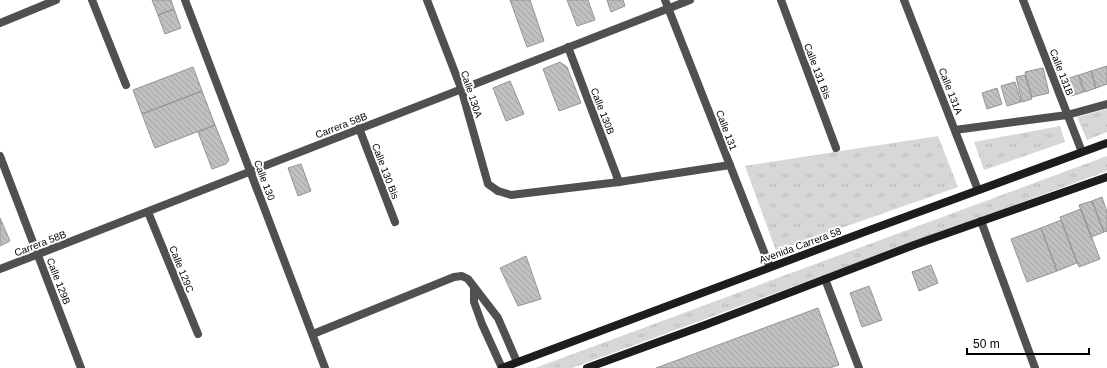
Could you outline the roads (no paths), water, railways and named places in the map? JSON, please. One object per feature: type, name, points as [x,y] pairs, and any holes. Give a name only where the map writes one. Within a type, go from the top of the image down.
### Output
[{"type":"main road","name":"Avenida Carrera 58","points":[[502,368],[770,267],[1107,143]]},
{"type":"main road","points":[[588,368],[914,245],[1107,177]]},
{"type":"street","points":[[0,23],[56,0]]},
{"type":"street","points":[[92,0],[126,85]]},
{"type":"street","name":"Calle 130","points":[[185,0],[325,368]]},
{"type":"street","name":"Calle 130A","points":[[427,0],[461,88],[488,184],[498,191],[511,195],[619,182]]},
{"type":"street","name":"Carrera 58B","points":[[0,269],[568,47],[667,4],[690,0]]},
{"type":"street","name":"Calle 131 Bis","points":[[781,0],[836,148]]},
{"type":"street","name":"Calle 131A","points":[[904,0],[978,190]]},
{"type":"street","name":"Calle 131B","points":[[1023,0],[1082,152]]},
{"type":"street","name":"Calle 131","points":[[667,4],[770,267]]},
{"type":"street","name":"Calle 130B","points":[[568,47],[619,182]]},
{"type":"street","points":[[955,130],[1067,115],[1107,104]]},
{"type":"street","name":"Calle 130 Bis","points":[[359,128],[395,222]]},
{"type":"street","name":"Calle 129B","points":[[0,156],[80,368]]},
{"type":"street","points":[[619,182],[730,165]]},
{"type":"street","name":"Calle 129C","points":[[148,212],[198,334]]},
{"type":"street","points":[[981,221],[1035,368]]},
{"type":"street","points":[[313,334],[454,277],[462,276],[468,279],[498,318],[517,362]]},
{"type":"street","points":[[825,279],[859,368]]},
{"type":"street","points":[[474,287],[474,302],[482,324],[502,368]]}]
